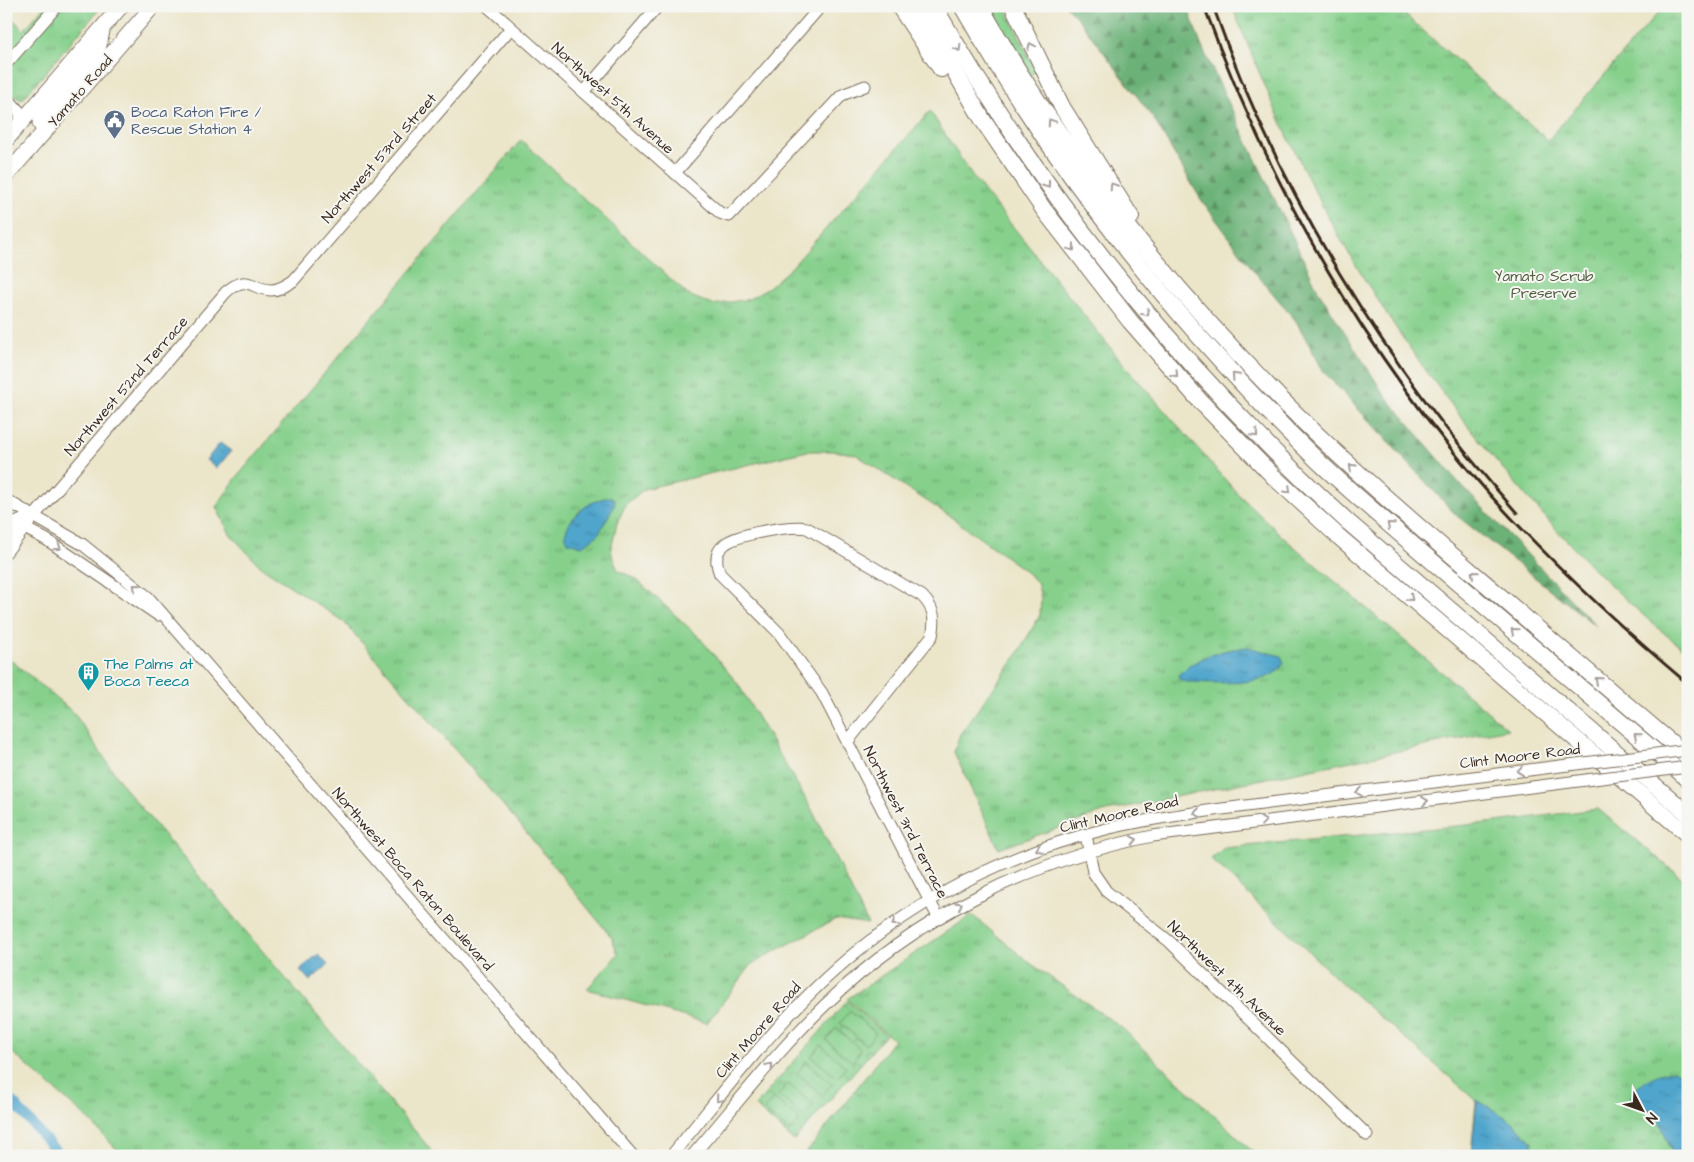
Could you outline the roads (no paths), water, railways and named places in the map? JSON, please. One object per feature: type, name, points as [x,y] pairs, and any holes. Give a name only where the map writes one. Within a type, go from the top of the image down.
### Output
[{"type":"highway","points":[[899,6],[938,64],[984,122],[1044,210],[1092,273],[1153,348],[1224,426],[1312,513],[1350,547],[1688,836]]},
{"type":"highway","points":[[917,6],[984,122]]},
{"type":"highway","points":[[934,6],[1003,122],[1064,208],[1139,305],[1221,398],[1296,474],[1360,534],[1688,814]]},
{"type":"highway","points":[[962,6],[1025,109],[1090,202],[1158,289],[1245,387],[1319,462],[1371,509],[1688,779]]},
{"type":"highway","points":[[980,6],[1009,56],[1065,142],[1103,195],[1226,341],[1342,458],[1415,524],[1688,757]]},
{"type":"highway","points":[[1013,6],[1062,107],[1155,258]]},
{"type":"main road","name":"Yamato Road","points":[[6,140],[121,6]]},
{"type":"main road","points":[[128,36],[130,18],[140,6]]},
{"type":"main road","name":"Yamato Road","points":[[6,176],[153,6]]},
{"type":"main road","points":[[45,132],[40,123],[42,117],[98,50],[103,27]]},
{"type":"main road","points":[[6,162],[21,143],[22,122]]},
{"type":"street","points":[[6,64],[57,6]]},
{"type":"street","points":[[584,92],[658,6]]},
{"type":"street","points":[[675,173],[822,6]]},
{"type":"street","name":"Northwest 5th Avenue","points":[[493,8],[511,28],[720,213],[729,216],[842,95],[865,86]]},
{"type":"street","name":"Northwest 53rd Street","points":[[260,286],[270,290],[281,288],[293,281],[511,28]]},
{"type":"street","points":[[6,97],[19,110],[22,122]]},
{"type":"street","points":[[6,115],[6,132]]},
{"type":"street","name":"Northwest 52nd Terrace","points":[[35,515],[226,292],[234,285],[244,282],[260,286]]},
{"type":"street","name":"Northwest Boca Raton Boulevard","points":[[6,500],[35,515],[107,562],[148,597],[633,1156]]},
{"type":"street","points":[[6,534],[16,523],[35,515]]},
{"type":"street","points":[[6,552],[16,523]]},
{"type":"street","name":"Northwest Boca Raton Boulevard","points":[[16,523],[98,573],[170,622]]},
{"type":"street","name":"Northwest 3rd Terrace","points":[[848,741],[932,636],[935,622],[928,603],[922,596],[807,528],[787,526],[732,540],[723,545],[717,559],[720,574],[763,615],[787,643],[822,692],[938,918]]},
{"type":"street","name":"Clint Moore Road","points":[[671,1156],[786,1018],[868,942],[929,901],[997,866],[1041,848],[1086,835],[1197,813],[1688,750]]},
{"type":"street","name":"Clint Moore Road","points":[[692,1156],[798,1032],[845,986],[881,956],[938,918],[1009,880],[1089,851],[1180,832],[1688,767]]},
{"type":"street","name":"Northwest 4th Avenue","points":[[1086,835],[1093,872],[1106,891],[1170,942],[1367,1134]]},
{"type":"street","points":[[738,1076],[751,1088]]},
{"type":"water","points":[[220,443],[231,451],[217,468],[206,460]]},
{"type":"water","points":[[611,497],[614,499],[615,504],[598,535],[582,546],[568,542],[565,535],[567,528],[576,515],[596,501]]},
{"type":"water","points":[[1248,647],[1281,656],[1284,663],[1277,671],[1267,677],[1254,680],[1210,683],[1186,682],[1179,679],[1178,675],[1186,668],[1202,659],[1220,652]]},
{"type":"water","points":[[318,954],[328,965],[310,981],[300,970]]},
{"type":"water","points":[[1674,1070],[1688,1078],[1688,1156],[1674,1156],[1660,1123],[1651,1110],[1628,1105],[1635,1091],[1645,1081],[1659,1074]]},
{"type":"water","points":[[1477,1100],[1513,1122],[1532,1142],[1532,1156],[1471,1156]]},
{"type":"waterway","points":[[6,1094],[60,1156]]},
{"type":"railway","points":[[1204,6],[1230,73],[1290,203],[1362,326],[1403,386],[1446,442],[1515,522],[1587,594],[1688,684]]},
{"type":"railway","points":[[1213,6],[1240,76],[1270,144],[1303,210],[1340,274],[1380,337],[1423,398],[1517,513]]},
{"type":"railway","points":[[6,1150],[11,1156]]},
{"type":"place","name":"Boca Raton Fire / Rescue Station 4","points":[[115,140]]},
{"type":"place","name":"The Palms at Boca Teeca","points":[[88,692]]},
{"type":"park label","name":"Yamato Scrub Preserve","points":[[1544,284]]}]
